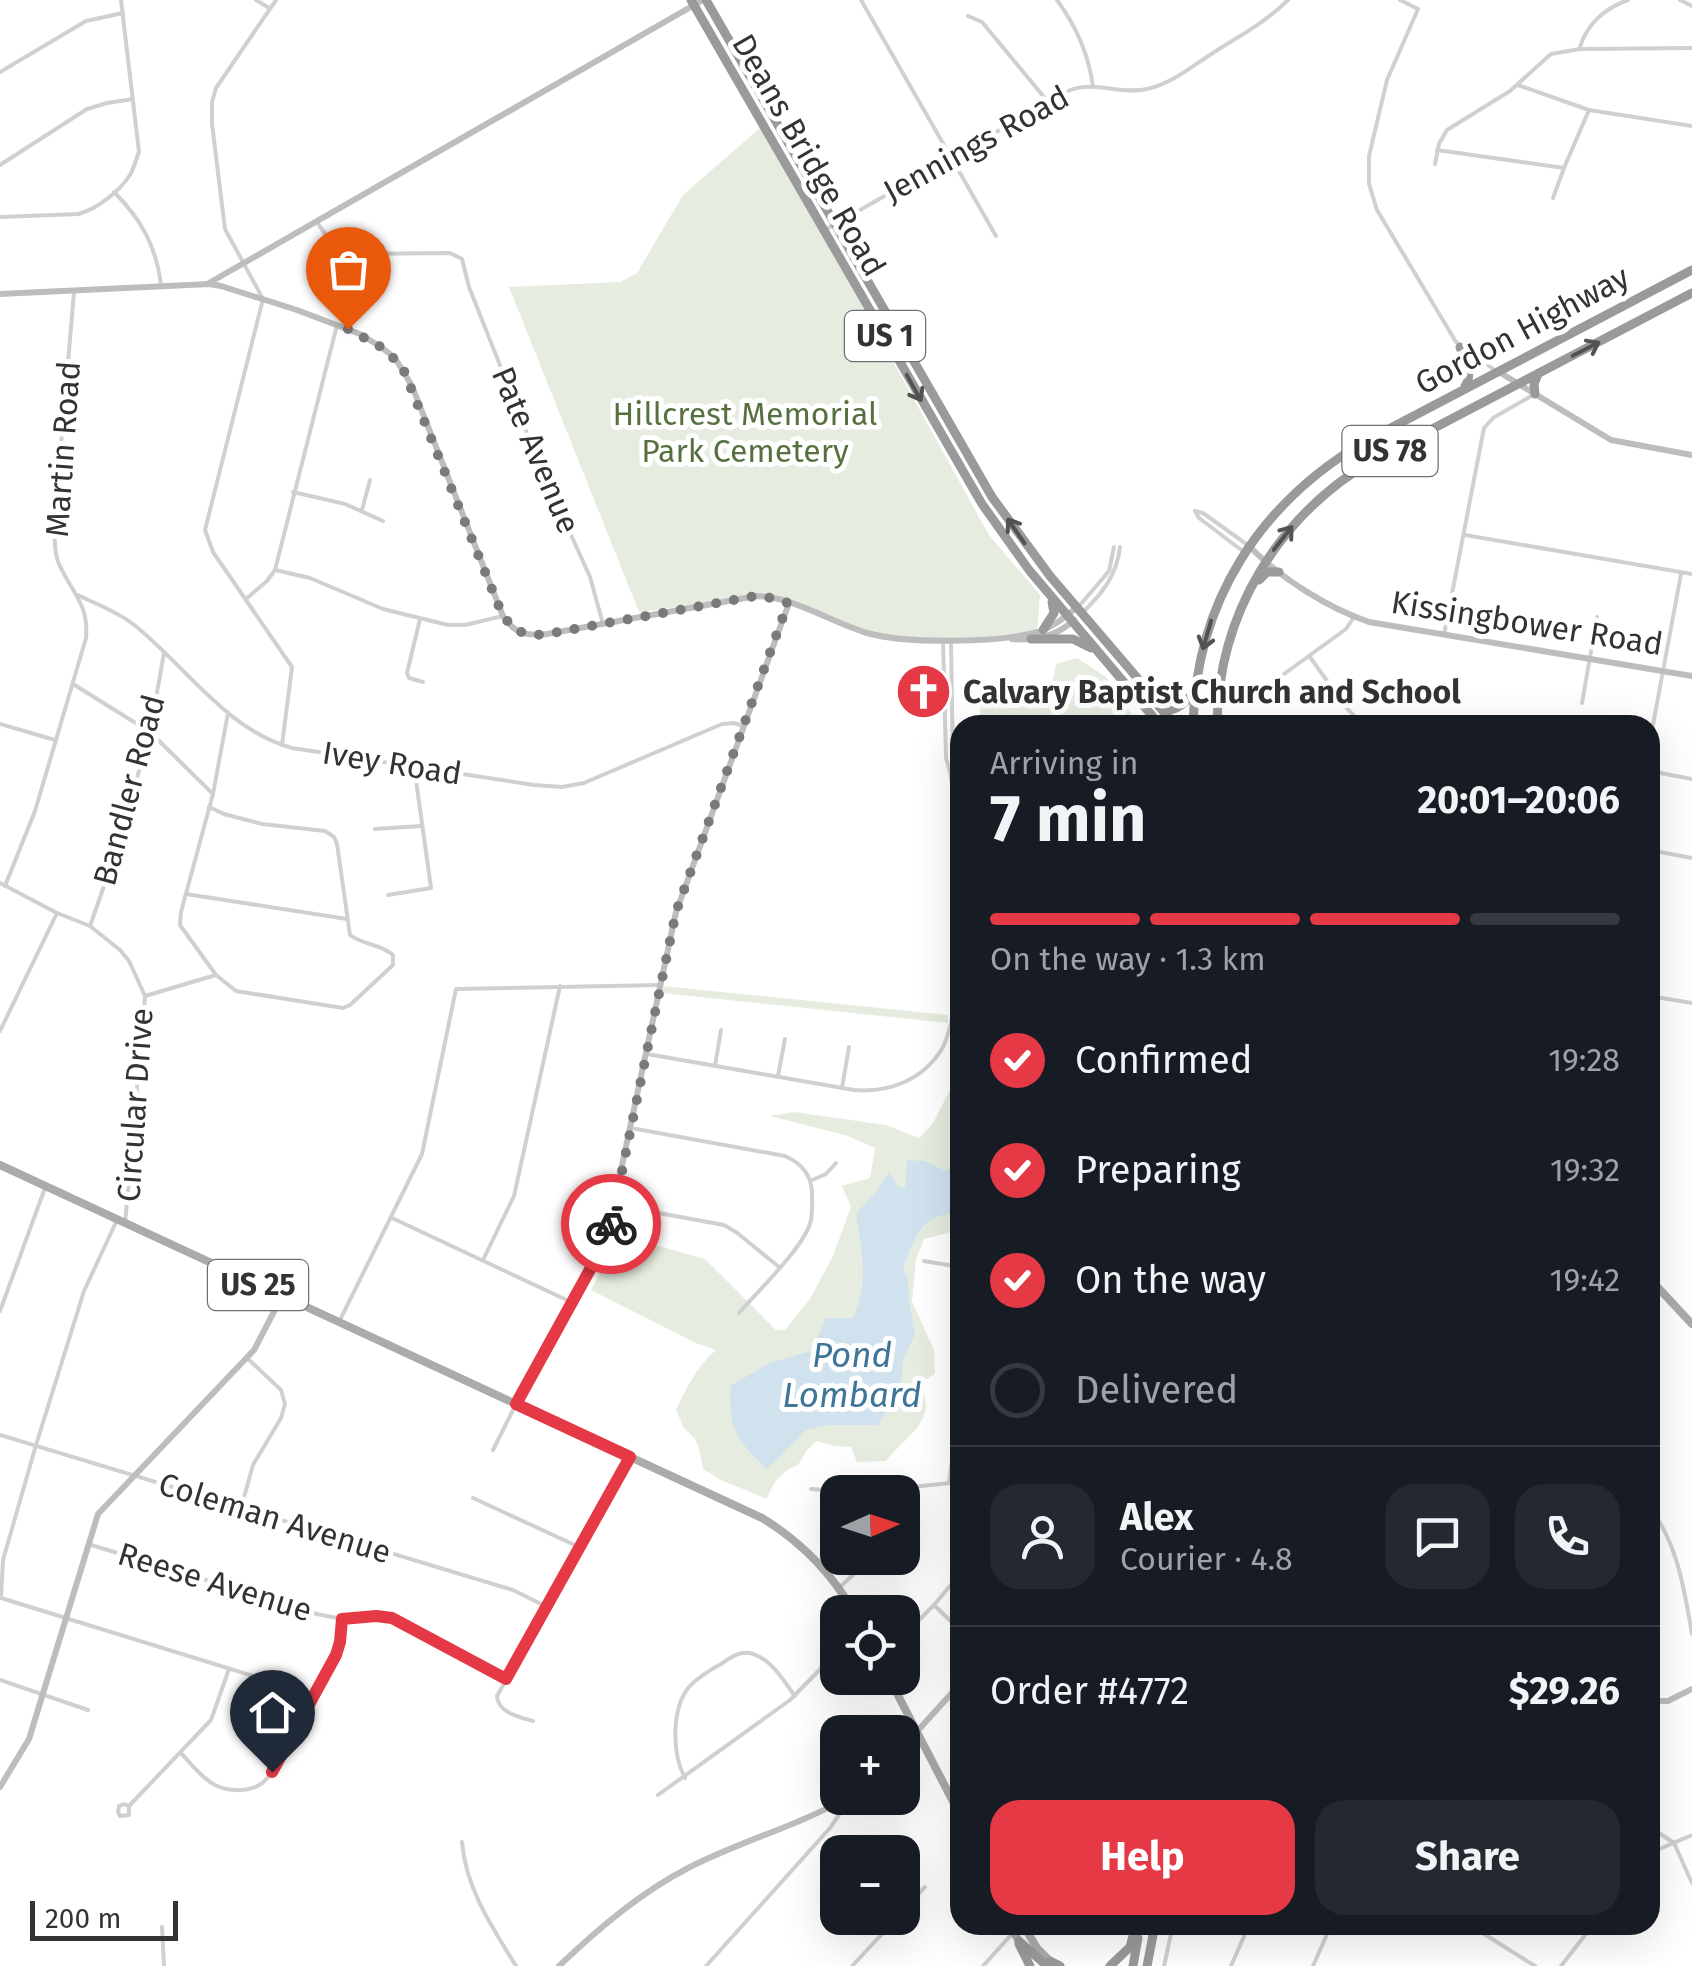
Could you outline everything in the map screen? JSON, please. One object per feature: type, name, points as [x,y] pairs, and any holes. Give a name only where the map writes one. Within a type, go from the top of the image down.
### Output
[{"type":"highway","name":"Deans Bridge Road","points":[[698,1],[992,497],[1022,540],[1166,715]]},
{"type":"highway","name":"Deans Bridge Road","points":[[830,227],[996,526],[1151,715]]},
{"type":"highway","name":"Gordon Highway","points":[[1194,715],[1203,647],[1216,605],[1247,550],[1288,500],[1334,460],[1692,270]]},
{"type":"highway","name":"Gordon Highway","points":[[1218,715],[1222,668],[1237,616],[1252,584],[1292,526],[1337,484],[1374,460],[1692,293]]},
{"type":"highway","points":[[1458,392],[1470,376],[1460,347]]},
{"type":"highway","points":[[1535,394],[1538,374]]},
{"type":"highway","points":[[1237,616],[1262,576],[1279,572]]},
{"type":"highway","points":[[1043,630],[1054,610],[1046,591]]},
{"type":"highway","points":[[1031,640],[1074,640],[1100,654]]},
{"type":"highway","points":[[1162,711],[1173,710],[1189,698],[1196,682]]},
{"type":"highway","points":[[1019,1935],[1030,1966]]},
{"type":"highway","points":[[1022,1935],[1053,1965]]},
{"type":"highway","points":[[1110,1966],[1130,1947],[1134,1935]]},
{"type":"highway","points":[[1132,1966],[1137,1935]]},
{"type":"highway","points":[[1146,1966],[1152,1935]]},
{"type":"main road","name":"US 25","points":[[0,1165],[737,1506],[785,1533],[809,1554],[842,1595]]},
{"type":"main road","points":[[1660,1290],[1692,1324]]},
{"type":"main road","points":[[920,1736],[950,1795]]},
{"type":"main road","points":[[1022,1935],[1053,1965]]},
{"type":"street","points":[[0,216],[78,214],[114,192],[130,174],[139,152],[121,0]]},
{"type":"street","points":[[256,0],[270,8]]},
{"type":"street","points":[[276,0],[216,88],[212,102],[225,229],[263,299],[204,530],[213,552],[292,667],[282,745]]},
{"type":"street","points":[[870,0],[862,2],[996,236]]},
{"type":"street","points":[[1058,0],[1083,47],[1092,86]]},
{"type":"street","name":"Jennings Road","points":[[830,227],[1077,87],[1139,90],[1155,86],[1258,25],[1288,0]]},
{"type":"street","points":[[1400,0],[1418,9],[1387,80],[1369,156],[1369,184],[1377,210],[1460,347],[1611,440],[1692,456]]},
{"type":"street","points":[[1580,49],[1595,20],[1628,0]]},
{"type":"street","points":[[1680,0],[1692,6]]},
{"type":"street","points":[[209,284],[698,1]]},
{"type":"street","points":[[0,72],[86,20],[123,14]]},
{"type":"street","points":[[968,16],[982,22],[1048,102]]},
{"type":"street","points":[[1435,164],[1447,130],[1518,85],[1551,54],[1580,49],[1692,48]]},
{"type":"street","points":[[1518,85],[1589,110],[1692,126]]},
{"type":"street","points":[[0,164],[88,109],[133,99]]},
{"type":"street","points":[[1553,198],[1589,110]]},
{"type":"street","points":[[1437,150],[1564,168]]},
{"type":"street","points":[[114,192],[147,233],[158,261],[161,286]]},
{"type":"street","name":"Pate Avenue","points":[[316,221],[330,242],[343,252],[363,256],[450,252],[462,259],[540,466],[590,577],[603,624]]},
{"type":"street","points":[[0,294],[209,284],[263,299],[371,340],[402,366],[503,616],[515,630],[526,635],[766,596],[880,636],[912,640],[1031,640],[1057,632],[1080,610],[1109,571],[1117,547]]},
{"type":"street","name":"Martin Road","points":[[2,884],[35,811],[86,638],[85,612],[58,561],[55,516],[74,291]]},
{"type":"street","points":[[246,599],[275,570],[337,325]]},
{"type":"street","points":[[1444,635],[1484,428],[1493,418],[1535,394]]},
{"type":"street","points":[[362,510],[370,480]]},
{"type":"street","points":[[294,492],[346,504],[383,521]]},
{"type":"street","name":"Kissingbower Road","points":[[1201,516],[1279,572],[1354,617],[1692,676]]},
{"type":"street","points":[[1464,535],[1692,574]]},
{"type":"street","points":[[275,570],[310,578],[383,608],[458,626],[503,616]]},
{"type":"street","points":[[1655,715],[1681,572]]},
{"type":"street","name":"Ivey Road","points":[[78,595],[131,622],[228,713],[282,745],[566,787],[596,779],[722,724],[743,726]]},
{"type":"street","points":[[493,1450],[605,1241],[684,885],[788,603]]},
{"type":"street","name":"Kissingbower Road","points":[[1219,715],[1228,699],[1273,682],[1346,630],[1354,617]]},
{"type":"street","points":[[1582,703],[1598,617]]},
{"type":"street","points":[[420,618],[407,673],[413,680],[423,682]]},
{"type":"street","points":[[1006,638],[1070,619]]},
{"type":"street","points":[[947,640],[950,716]]},
{"type":"street","name":"Bandler Road","points":[[90,926],[117,849],[150,732],[164,653]]},
{"type":"street","points":[[1310,656],[1354,715]]},
{"type":"street","points":[[1222,668],[1224,684],[1240,693]]},
{"type":"street","points":[[73,684],[150,732],[213,794]]},
{"type":"street","points":[[209,806],[262,824],[325,831],[334,837],[350,935],[386,948],[393,955],[392,964],[350,1006],[334,1007],[236,991],[216,976],[180,925],[186,894],[209,806],[213,794],[228,713]]},
{"type":"street","points":[[0,724],[55,740]]},
{"type":"street","points":[[388,896],[431,888],[414,766]]},
{"type":"street","points":[[1660,773],[1692,778]]},
{"type":"street","points":[[374,829],[421,826]]},
{"type":"street","points":[[1660,852],[1692,858]]},
{"type":"street","name":"Circular Drive","points":[[2,884],[90,926],[129,961],[144,996],[121,1222],[84,1291],[3,1560],[1,1598],[66,1620]]},
{"type":"street","points":[[186,894],[347,919]]},
{"type":"street","points":[[0,1030],[57,912]]},
{"type":"street","points":[[144,996],[216,976]]},
{"type":"street","points":[[483,1260],[514,1196],[560,986]]},
{"type":"street","points":[[339,1322],[422,1154],[456,989],[660,986]]},
{"type":"street","points":[[1660,998],[1692,1003]]},
{"type":"street","points":[[647,1054],[842,1088],[880,1090],[914,1077],[937,1055],[950,1026]]},
{"type":"street","points":[[715,1066],[721,1030]]},
{"type":"street","points":[[778,1076],[785,1038]]},
{"type":"street","points":[[842,1088],[849,1047]]},
{"type":"street","points":[[631,1128],[784,1156],[800,1165],[810,1180],[812,1210],[805,1236],[739,1312]]},
{"type":"street","points":[[810,1180],[826,1174],[836,1164]]},
{"type":"street","points":[[0,1311],[46,1186]]},
{"type":"street","points":[[615,1205],[724,1225],[779,1267]]},
{"type":"street","points":[[392,1218],[572,1302]]},
{"type":"street","points":[[924,1261],[950,1266]]},
{"type":"street","points":[[0,1787],[28,1738],[102,1508],[247,1358],[282,1296]]},
{"type":"street","points":[[241,1508],[253,1465],[285,1404],[281,1390],[247,1358]]},
{"type":"street","name":"Coleman Avenue","points":[[0,1435],[513,1590],[547,1606]]},
{"type":"street","points":[[532,1722],[507,1712],[498,1704],[497,1696],[630,1457]]},
{"type":"street","points":[[920,1486],[949,1483],[950,1476]]},
{"type":"street","points":[[811,1490],[820,1490]]},
{"type":"street","points":[[474,1498],[579,1548]]},
{"type":"street","points":[[1660,1520],[1682,1573],[1692,1634]]},
{"type":"street","name":"Reese Avenue","points":[[88,1544],[317,1614],[342,1619],[392,1618],[506,1679]]},
{"type":"street","points":[[838,1589],[853,1575]]},
{"type":"street","points":[[920,1620],[950,1586]]},
{"type":"street","points":[[934,1605],[950,1620]]},
{"type":"street","points":[[181,1753],[221,1788],[238,1790],[259,1785],[272,1772],[338,1650],[342,1619]]},
{"type":"street","points":[[66,1620],[279,1684],[311,1700]]},
{"type":"street","points":[[685,1778],[676,1754],[679,1710],[686,1691],[702,1675],[736,1654],[752,1654],[774,1669],[796,1696]]},
{"type":"street","points":[[129,1806],[214,1715],[228,1669]]},
{"type":"street","points":[[658,1795],[796,1696],[820,1670]]},
{"type":"street","points":[[0,1680],[88,1710]]},
{"type":"street","points":[[1660,1701],[1692,1689]]},
{"type":"street","points":[[920,1730],[950,1695]]},
{"type":"street","points":[[560,1966],[628,1906],[671,1877],[820,1811]]},
{"type":"street","points":[[706,1966],[838,1815]]},
{"type":"street","points":[[1660,1834],[1674,1843],[1692,1883]]},
{"type":"street","points":[[1660,1849],[1692,1835]]},
{"type":"street","points":[[462,1842],[472,1888],[516,1966]]},
{"type":"street","points":[[920,1891],[924,1887]]},
{"type":"street","points":[[162,1927],[164,1966]]},
{"type":"street","points":[[852,1966],[880,1935]]},
{"type":"street","points":[[983,1966],[1012,1935]]},
{"type":"street","points":[[1164,1966],[1170,1935]]},
{"type":"street","points":[[1231,1966],[1245,1935]]},
{"type":"street","points":[[1313,1966],[1327,1935]]},
{"type":"street","points":[[1486,1935],[1534,1966]]},
{"type":"street","points":[[1561,1966],[1585,1935]]},
{"type":"green space","name":"Hillcrest Memorial Park Cemetery","points":[[760,128],[989,535],[1040,595],[1037,632],[928,640],[868,633],[771,597],[639,612],[509,287],[620,282],[637,273],[683,195]]},
{"type":"green space","points":[[1077,658],[1106,677],[1132,715],[980,715],[981,704],[1049,700],[1056,664]]},
{"type":"green space","points":[[664,986],[948,1015],[948,1023],[662,993]]},
{"type":"green space","points":[[950,1090],[950,1232],[924,1239],[916,1259],[912,1301],[934,1350],[935,1374],[921,1382],[926,1408],[918,1426],[886,1461],[857,1462],[851,1447],[817,1441],[798,1465],[778,1478],[767,1499],[703,1469],[695,1439],[684,1428],[676,1410],[698,1370],[716,1350],[591,1290],[620,1235],[705,1259],[776,1330],[785,1330],[810,1299],[833,1256],[851,1207],[842,1186],[870,1178],[875,1148],[848,1136],[770,1116],[794,1112],[886,1125],[919,1138],[933,1123]]},
{"type":"water","name":"Pond Lombard","points":[[907,1160],[950,1170],[950,1214],[936,1217],[921,1229],[903,1268],[915,1334],[903,1360],[893,1405],[877,1425],[827,1425],[806,1430],[767,1469],[736,1433],[730,1386],[770,1363],[811,1351],[826,1318],[853,1318],[863,1280],[856,1214],[889,1172],[898,1187],[905,1188]]},
{"type":"way so far","points":[[348,329],[371,340],[402,366],[500,609],[515,630],[526,635],[547,634],[756,596],[788,603],[676,912],[611,1224]]},
{"type":"place","name":"Calvary Baptist Church and School","points":[[924,692]]},
{"type":"route","points":[[272,1772],[336,1655],[342,1619],[392,1618],[506,1679],[630,1457],[516,1404],[611,1224]]}]
